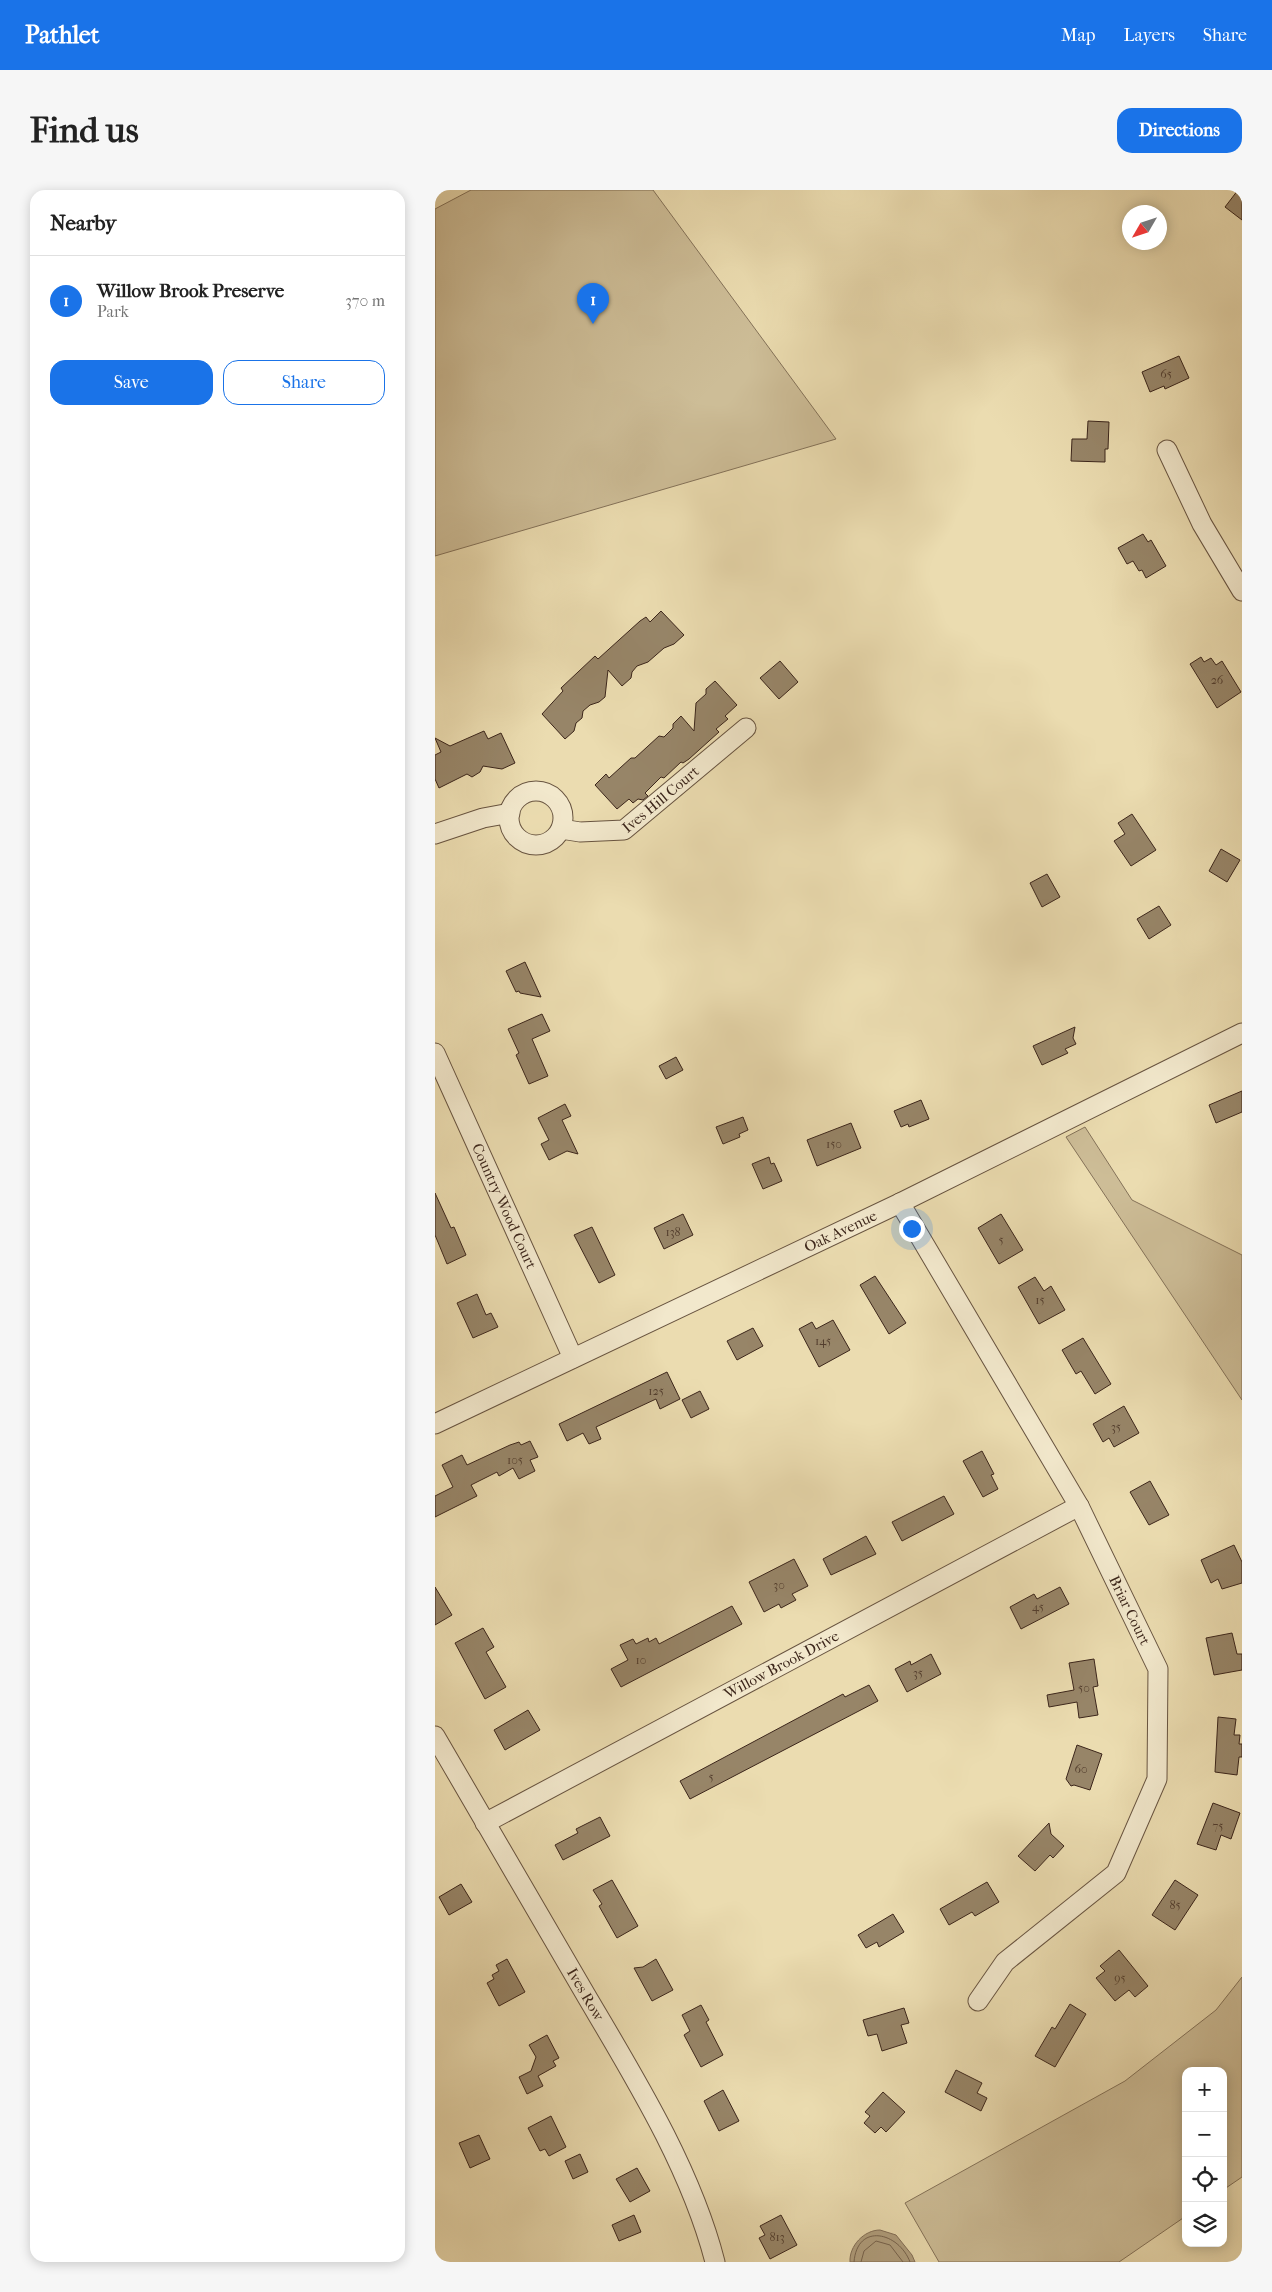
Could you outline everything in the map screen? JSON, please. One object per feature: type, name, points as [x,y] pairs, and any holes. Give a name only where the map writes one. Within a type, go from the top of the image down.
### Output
[{"type":"street","points":[[1167,450],[1201,524],[1242,590]]},
{"type":"street","name":"Ives Hill Court","points":[[561,829],[580,832],[624,830],[745,728]]},
{"type":"street","points":[[537,791],[546,793],[559,804],[562,812],[561,829],[549,842],[532,844],[517,837],[509,822],[510,813],[516,799],[523,794],[537,791]]},
{"type":"street","points":[[435,834],[483,818],[510,813]]},
{"type":"street","name":"Oak Avenue","points":[[435,1424],[900,1204],[1242,1033]]},
{"type":"street","name":"Country Wood Court","points":[[435,1053],[573,1358]]},
{"type":"street","name":"Briar Court","points":[[900,1204],[1079,1506],[1159,1669],[1157,1779],[1116,1873],[1005,1962],[978,2001]]},
{"type":"street","name":"Willow Brook Drive","points":[[485,1823],[1079,1506]]},
{"type":"street","name":"Ives Row","points":[[435,1736],[613,2042],[672,2151],[707,2231],[715,2262]]},
{"type":"shaded area","points":[[471,190],[653,190],[836,439],[435,556],[435,209]]},
{"type":"shaded area","points":[[1085,1127],[1132,1200],[1242,1255],[1242,1400],[1066,1137]]},
{"type":"shaded area","points":[[1242,1977],[1242,2177],[1227,2187],[1227,2067],[1182,2067],[1182,2219],[1119,2262],[939,2262],[905,2203],[1125,2081],[1216,2010]]},
{"type":"water","points":[[880,2230],[896,2235],[912,2255],[915,2262],[850,2262],[852,2250],[859,2240],[868,2233]]},
{"type":"building","points":[[1238,190],[1242,190],[1242,220],[1225,207]]},
{"type":"building","points":[[1179,356],[1189,378],[1165,389],[1164,386],[1150,392],[1142,372]]},
{"type":"building","points":[[1088,421],[1109,422],[1108,449],[1105,449],[1105,462],[1071,461],[1072,439],[1087,439]]},
{"type":"building","points":[[1143,534],[1148,542],[1151,540],[1166,566],[1146,578],[1142,570],[1139,571],[1133,561],[1127,564],[1118,548]]},
{"type":"building","points":[[661,611],[684,635],[674,644],[664,648],[648,662],[637,666],[632,672],[631,678],[622,686],[608,670],[605,697],[583,711],[582,718],[576,723],[574,731],[565,739],[542,714],[563,691],[561,688],[595,656],[598,659],[640,621],[646,617],[650,622]]},
{"type":"building","points":[[1201,657],[1204,662],[1211,658],[1216,665],[1222,661],[1241,692],[1217,708],[1190,664]]},
{"type":"building","points":[[780,661],[798,682],[779,699],[760,678]]},
{"type":"building","points":[[715,681],[737,705],[725,716],[728,719],[716,729],[719,732],[689,759],[683,763],[681,762],[664,778],[661,777],[645,793],[648,796],[643,800],[638,799],[633,803],[629,799],[617,809],[595,785],[606,774],[609,778],[659,736],[664,737],[681,716],[694,731],[696,703],[706,694],[706,689]]},
{"type":"building","points":[[484,731],[488,739],[501,733],[515,763],[502,769],[483,766],[480,772],[472,777],[467,774],[439,788],[435,779],[435,755],[441,752],[435,738],[450,746]]},
{"type":"building","points":[[1132,814],[1156,850],[1131,866],[1114,841],[1125,834],[1118,823]]},
{"type":"building","points":[[1221,849],[1240,860],[1227,882],[1209,871]]},
{"type":"building","points":[[1047,874],[1060,897],[1042,907],[1030,883]]},
{"type":"building","points":[[1159,906],[1171,925],[1149,939],[1137,919]]},
{"type":"building","points":[[525,962],[541,997],[520,993],[519,991],[516,992],[506,971]]},
{"type":"building","points":[[542,1014],[550,1031],[532,1039],[548,1076],[529,1084],[516,1055],[519,1053],[508,1029]]},
{"type":"building","points":[[1075,1027],[1073,1038],[1076,1044],[1065,1049],[1068,1053],[1042,1065],[1033,1046]]},
{"type":"building","points":[[676,1057],[683,1070],[666,1079],[659,1066]]},
{"type":"building","points":[[1242,1091],[1242,1112],[1216,1123],[1209,1105]]},
{"type":"building","points":[[921,1100],[929,1119],[909,1127],[908,1124],[901,1127],[894,1111]]},
{"type":"building","points":[[565,1104],[571,1116],[562,1120],[578,1154],[567,1151],[549,1160],[541,1144],[549,1140],[538,1118]]},
{"type":"building","points":[[743,1117],[748,1130],[739,1134],[740,1137],[723,1144],[716,1127]]},
{"type":"building","points":[[851,1123],[861,1148],[817,1166],[807,1140]]},
{"type":"building","points":[[769,1157],[771,1164],[774,1163],[782,1181],[763,1189],[752,1164]]},
{"type":"building","points":[[435,1193],[451,1228],[454,1227],[466,1255],[447,1264],[435,1235]]},
{"type":"building","points":[[683,1214],[693,1235],[664,1249],[654,1228]]},
{"type":"building","points":[[1001,1214],[1023,1250],[999,1264],[978,1228]]},
{"type":"building","points":[[592,1227],[615,1275],[599,1283],[574,1235]]},
{"type":"building","points":[[875,1276],[906,1323],[889,1334],[860,1285]]},
{"type":"building","points":[[1035,1277],[1044,1291],[1051,1286],[1065,1310],[1039,1324],[1018,1287]]},
{"type":"building","points":[[477,1294],[486,1315],[491,1313],[498,1327],[473,1338],[457,1303]]},
{"type":"building","points":[[833,1320],[850,1350],[819,1367],[799,1329],[812,1322],[816,1329]]},
{"type":"building","points":[[753,1328],[763,1346],[737,1360],[727,1341]]},
{"type":"building","points":[[1083,1338],[1111,1384],[1095,1394],[1081,1371],[1076,1374],[1062,1350]]},
{"type":"building","points":[[667,1372],[680,1399],[660,1409],[656,1399],[596,1427],[601,1439],[589,1444],[583,1433],[567,1441],[559,1424]]},
{"type":"building","points":[[700,1391],[709,1409],[691,1418],[682,1400]]},
{"type":"building","points":[[1124,1406],[1139,1433],[1114,1447],[1109,1438],[1103,1442],[1093,1424]]},
{"type":"building","points":[[530,1441],[538,1457],[530,1460],[535,1471],[519,1479],[513,1468],[499,1476],[497,1472],[471,1485],[477,1496],[435,1517],[435,1496],[453,1487],[442,1465],[462,1455],[467,1465],[510,1445],[519,1442],[521,1445]]},
{"type":"building","points":[[982,1451],[994,1474],[991,1475],[998,1489],[983,1497],[963,1461]]},
{"type":"building","points":[[1150,1481],[1169,1515],[1149,1525],[1130,1492]]},
{"type":"building","points":[[944,1496],[954,1514],[902,1541],[892,1522]]},
{"type":"building","points":[[866,1536],[876,1554],[831,1575],[823,1559]]},
{"type":"building","points":[[1234,1545],[1242,1562],[1242,1583],[1222,1589],[1218,1579],[1211,1583],[1201,1560]]},
{"type":"building","points":[[794,1559],[808,1586],[792,1594],[796,1600],[781,1608],[779,1604],[764,1612],[749,1582]]},
{"type":"building","points":[[435,1587],[452,1615],[435,1625]]},
{"type":"building","points":[[1060,1587],[1069,1604],[1021,1629],[1010,1607],[1034,1594],[1037,1599]]},
{"type":"building","points":[[732,1606],[742,1624],[621,1687],[611,1669],[628,1660],[620,1645],[633,1639],[636,1644],[648,1638],[649,1642],[656,1638],[659,1644]]},
{"type":"building","points":[[483,1628],[494,1647],[486,1652],[506,1687],[485,1699],[455,1643]]},
{"type":"building","points":[[1232,1633],[1237,1654],[1242,1654],[1242,1670],[1214,1675],[1206,1638]]},
{"type":"building","points":[[931,1654],[941,1674],[907,1692],[895,1669],[910,1661],[911,1665]]},
{"type":"building","points":[[1094,1659],[1098,1686],[1093,1687],[1098,1715],[1079,1718],[1077,1702],[1049,1707],[1047,1695],[1074,1690],[1069,1663]]},
{"type":"building","points":[[869,1685],[878,1701],[690,1799],[680,1781],[843,1694],[845,1697]]},
{"type":"building","points":[[528,1710],[540,1730],[505,1750],[494,1730]]},
{"type":"building","points":[[1218,1717],[1236,1719],[1234,1735],[1240,1735],[1239,1744],[1242,1744],[1242,1757],[1239,1757],[1237,1775],[1215,1772]]},
{"type":"building","points":[[1077,1745],[1102,1754],[1090,1790],[1074,1785],[1071,1786],[1066,1779]]},
{"type":"building","points":[[1213,1803],[1240,1813],[1231,1839],[1221,1835],[1216,1850],[1197,1844]]},
{"type":"building","points":[[600,1817],[610,1836],[563,1860],[555,1845],[578,1833],[576,1829]]},
{"type":"building","points":[[1049,1823],[1051,1834],[1064,1846],[1053,1858],[1050,1855],[1035,1871],[1018,1856]]},
{"type":"building","points":[[612,1880],[638,1926],[617,1938],[599,1906],[602,1904],[593,1890]]},
{"type":"building","points":[[1175,1880],[1198,1895],[1175,1930],[1152,1915]]},
{"type":"building","points":[[987,1882],[999,1902],[975,1916],[972,1912],[949,1925],[940,1909]]},
{"type":"building","points":[[461,1884],[472,1902],[449,1915],[439,1897]]},
{"type":"building","points":[[893,1914],[904,1932],[879,1947],[877,1942],[866,1948],[858,1935]]},
{"type":"building","points":[[1119,1950],[1148,1986],[1135,1997],[1129,1990],[1115,2001],[1096,1978],[1105,1971],[1100,1966]]},
{"type":"building","points":[[507,1959],[525,1992],[499,2006],[487,1983],[494,1979],[492,1975],[499,1971],[496,1965]]},
{"type":"building","points":[[656,1959],[673,1990],[652,2001],[634,1968],[643,1967]]},
{"type":"building","points":[[1070,2004],[1086,2014],[1055,2067],[1035,2056],[1052,2027],[1055,2029]]},
{"type":"building","points":[[701,2005],[709,2020],[706,2022],[723,2055],[701,2067],[684,2035],[690,2031],[682,2015]]},
{"type":"building","points":[[904,2008],[909,2023],[901,2025],[907,2043],[882,2051],[877,2034],[868,2036],[863,2020]]},
{"type":"building","points":[[547,2035],[559,2058],[553,2061],[556,2066],[538,2076],[543,2086],[527,2094],[519,2077],[531,2071],[536,2057],[529,2045]]},
{"type":"building","points":[[956,2070],[982,2083],[977,2093],[987,2098],[981,2111],[945,2092]]},
{"type":"building","points":[[723,2090],[739,2121],[719,2131],[704,2101]]},
{"type":"building","points":[[883,2092],[905,2112],[886,2132],[881,2127],[875,2133],[864,2123],[870,2116],[865,2112]]},
{"type":"building","points":[[551,2116],[566,2147],[549,2156],[545,2149],[540,2151],[528,2128]]},
{"type":"building","points":[[479,2135],[490,2159],[470,2168],[459,2143]]},
{"type":"building","points":[[580,2154],[588,2172],[573,2179],[565,2161]]},
{"type":"building","points":[[637,2168],[650,2191],[630,2202],[616,2179]]},
{"type":"building","points":[[634,2215],[641,2232],[619,2241],[612,2225]]},
{"type":"building","points":[[781,2215],[797,2245],[770,2259],[759,2238],[765,2235],[760,2226]]},
{"type":"place","name":"Willow Brook Preserve","points":[[593,324]]}]
